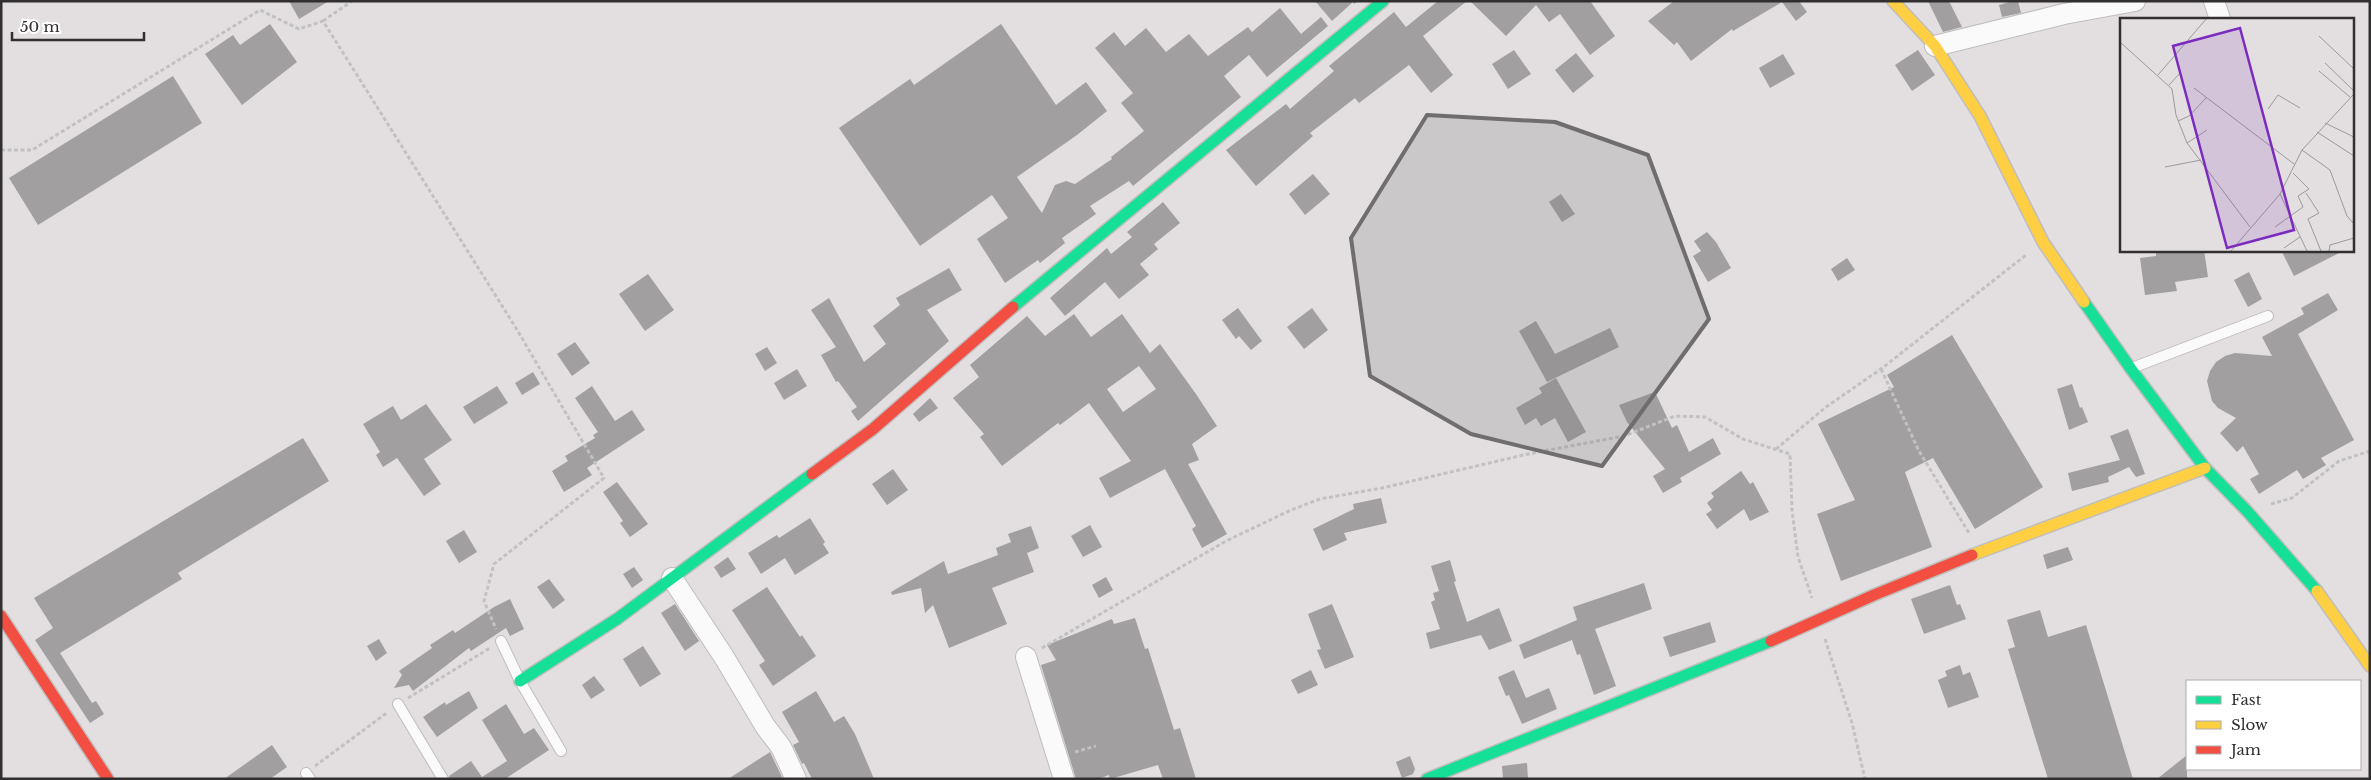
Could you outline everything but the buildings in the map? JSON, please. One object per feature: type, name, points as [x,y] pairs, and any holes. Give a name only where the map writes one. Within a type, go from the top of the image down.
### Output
[{"type":"street","points":[[520,681],[617,619],[873,430],[923,384],[1091,240],[1383,1]]},
{"type":"street","points":[[1893,1],[1935,46],[1980,116],[2043,242],[2131,369],[2205,468],[2247,511],[2321,596],[2370,666]]},
{"type":"street","points":[[1935,46],[2064,14],[2136,1]]},
{"type":"street","points":[[2214,1],[2220,18]]},
{"type":"street","points":[[1427,779],[1766,643],[1818,618],[1980,552],[2205,468]]},
{"type":"street","points":[[672,578],[724,657],[765,726],[781,747],[796,779]]},
{"type":"street","points":[[1,616],[108,779]]},
{"type":"street","points":[[1026,657],[1064,779]]},
{"type":"lane","points":[[2131,369],[2268,316]]},
{"type":"lane","points":[[501,641],[520,681],[561,751]]},
{"type":"lane","points":[[398,704],[444,779]]},
{"type":"path","points":[[1,150],[32,150],[260,10],[299,29],[323,21],[352,1]]},
{"type":"path","points":[[308,776],[398,704],[501,641],[484,601],[494,564],[604,478],[516,328],[323,21]]},
{"type":"path","points":[[1776,450],[1826,407],[1881,369],[2043,242]]},
{"type":"path","points":[[1881,369],[1919,451],[1980,552]]},
{"type":"path","points":[[1026,657],[1226,542],[1291,510],[1320,499],[1382,488],[1528,454],[1624,436],[1674,416],[1705,417],[1743,439],[1790,454],[1792,510],[1798,557],[1852,723],[1865,779]]},
{"type":"path","points":[[2247,511],[2292,498],[2339,461],[2370,451]]},
{"type":"highlighted area","points":[[1427,115],[1555,122],[1648,155],[1709,319],[1602,466],[1471,434],[1370,376],[1351,238]]},
{"type":"traffic: fast","points":[[1013,307],[1383,1]]},
{"type":"traffic: fast","points":[[2084,302],[2205,468],[2247,511],[2317,591]]},
{"type":"traffic: fast","points":[[520,681],[617,619],[812,474]]},
{"type":"traffic: fast","points":[[1427,779],[1771,641]]},
{"type":"traffic: slow","points":[[1893,1],[1935,46],[1980,116],[2043,242],[2084,302]]},
{"type":"traffic: slow","points":[[1972,555],[2205,468]]},
{"type":"traffic: slow","points":[[2317,591],[2370,666]]},
{"type":"traffic: jam","points":[[812,474],[873,429],[1013,307]]},
{"type":"traffic: jam","points":[[1771,641],[1874,595],[1972,555]]},
{"type":"traffic: jam","points":[[1,616],[108,779]]}]
